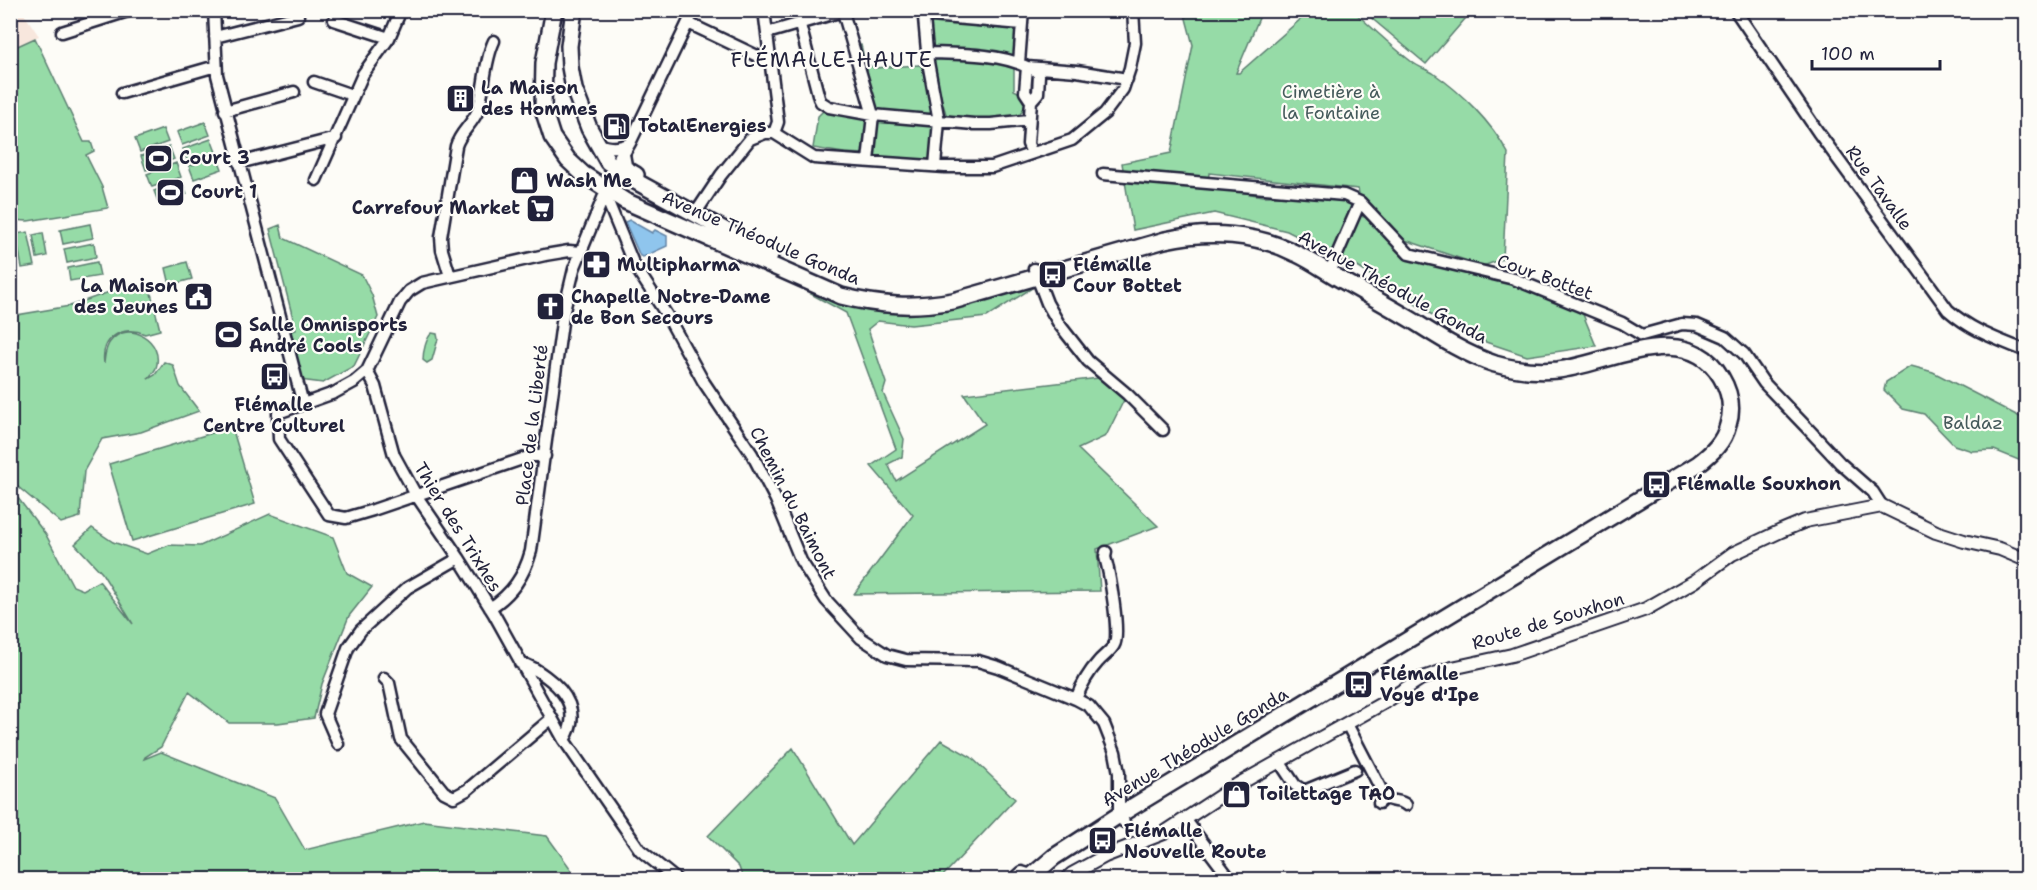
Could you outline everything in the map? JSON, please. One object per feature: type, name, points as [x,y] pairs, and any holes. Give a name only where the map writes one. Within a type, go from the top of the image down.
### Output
[{"type":"main road","points":[[545,55],[542,44],[549,10]]},
{"type":"main road","name":"Avenue Théodule Gonda","points":[[555,10],[545,55],[543,113],[552,137],[564,155],[605,193],[613,194],[841,296],[879,305],[932,305],[954,301],[1036,272]]},
{"type":"main road","name":"Avenue Théodule Gonda","points":[[572,14],[569,57],[574,89],[604,157],[619,163],[694,215],[821,283],[845,292],[870,298],[905,301],[932,299],[1188,234],[1253,238],[1331,268],[1472,354],[1493,364],[1538,372],[1560,370],[1655,347],[1674,347],[1695,354],[1714,368],[1727,388],[1731,415],[1726,433],[1719,445],[1698,464],[1122,818],[1054,857],[1034,878]]},
{"type":"main road","name":"Avenue Théodule Gonda","points":[[619,163],[697,211],[784,260],[788,265]]},
{"type":"street","points":[[62,32],[93,16],[131,10]]},
{"type":"street","points":[[214,10],[216,66],[225,111],[303,404]]},
{"type":"street","points":[[316,180],[336,138],[352,95],[363,74],[389,38],[401,10]]},
{"type":"street","name":"Place de la Liberté","points":[[490,608],[515,587],[528,560],[545,456],[563,315],[580,252],[619,163],[694,10]]},
{"type":"street","points":[[764,10],[778,122],[774,133]]},
{"type":"street","points":[[1023,10],[1025,92],[1031,101],[1028,144],[1032,153]]},
{"type":"street","points":[[697,211],[750,139],[765,133],[774,133],[814,158],[935,166],[992,167],[1072,140],[1088,129],[1113,105],[1127,79],[1135,43],[1133,10]]},
{"type":"street","name":"Rue Tavalle","points":[[1735,10],[1824,141],[1948,310],[1963,323],[1982,333],[2026,351]]},
{"type":"street","points":[[767,33],[844,11],[873,115],[868,161]]},
{"type":"street","points":[[215,37],[298,15]]},
{"type":"street","points":[[935,166],[939,121],[928,62],[924,21],[928,16],[1022,24]]},
{"type":"street","points":[[334,20],[389,38]]},
{"type":"street","points":[[688,23],[770,62]]},
{"type":"street","points":[[800,25],[821,102],[829,108],[939,121],[991,124],[1029,120]]},
{"type":"street","points":[[450,276],[441,237],[456,146],[458,139],[477,111],[494,41]]},
{"type":"street","points":[[928,49],[985,57],[1026,66],[1127,79]]},
{"type":"street","points":[[122,93],[216,66]]},
{"type":"street","points":[[314,82],[352,95]]},
{"type":"street","points":[[225,111],[294,92]]},
{"type":"street","points":[[239,163],[336,138]]},
{"type":"street","points":[[598,144],[610,148],[630,143]]},
{"type":"street","name":"Cour Bottet","points":[[1103,174],[1339,194],[1351,197],[1360,202],[1409,254],[1514,279],[1622,323],[1642,335],[1682,324],[1697,325],[1725,337],[1744,354],[1764,382],[1840,463],[1864,482],[1882,506]]},
{"type":"street","name":"Chemin du Baimont","points":[[605,193],[637,270],[668,317],[703,381],[756,460],[806,570],[820,592],[847,624],[874,648],[894,658],[978,661],[1089,706],[1100,717],[1113,743],[1119,773],[1122,818]]},
{"type":"street","points":[[612,212],[615,205],[625,201]]},
{"type":"street","points":[[1331,268],[1360,202]]},
{"type":"street","points":[[545,456],[531,456],[346,518],[329,515],[279,440],[278,413],[334,393],[354,382],[367,370],[404,295],[422,283],[560,252],[573,250],[580,252]]},
{"type":"street","points":[[1036,272],[1047,303],[1059,324],[1088,361],[1127,394],[1163,430]]},
{"type":"street","name":"Thier des Trixhes","points":[[367,370],[375,386],[394,454],[416,495],[490,608],[551,719],[640,850],[677,879]]},
{"type":"street","points":[[1882,506],[1936,532],[2000,549],[2026,560]]},
{"type":"street","name":"Route de Souxhon","points":[[1065,879],[1105,856],[1160,836],[1237,785],[1347,724],[1427,676],[1512,655],[1646,609],[1686,587],[1732,554],[1781,531],[1805,522],[1882,506]]},
{"type":"street","points":[[1076,699],[1085,680],[1114,646],[1118,637],[1106,552]]},
{"type":"street","points":[[338,744],[325,714],[348,648],[361,630],[407,588],[459,558]]},
{"type":"street","points":[[520,663],[543,674],[567,697],[571,710],[571,721],[564,740]]},
{"type":"street","points":[[384,678],[389,683],[401,739],[444,792],[454,797],[467,790],[551,719]]},
{"type":"street","points":[[1347,724],[1382,800],[1403,802],[1406,805]]},
{"type":"street","points":[[1279,761],[1295,785],[1304,791],[1355,770]]},
{"type":"street","points":[[1185,819],[1231,879]]},
{"type":"street","name":"Avenue Théodule Gonda","points":[[1013,879],[1022,872],[1034,878]]},
{"type":"shaded area","points":[[11,11],[25,11],[24,14],[39,36],[11,49]]},
{"type":"green space","name":"Cimetière à la Fontaine","points":[[1184,11],[1262,11],[1236,73],[1239,73],[1310,11],[1353,11],[1412,62],[1444,81],[1484,119],[1508,153],[1503,259],[1483,266],[1405,240],[1356,195],[1359,193],[1358,189],[1209,173],[1208,186],[1262,196],[1325,196],[1346,201],[1363,217],[1368,216],[1409,254],[1514,279],[1580,307],[1596,346],[1527,356],[1462,334],[1356,266],[1287,231],[1214,213],[1133,230],[1122,163],[1171,153],[1193,45]]},
{"type":"green space","points":[[1363,11],[1472,11],[1426,64]]},
{"type":"green space","points":[[930,20],[1017,27],[1016,58],[933,49]]},
{"type":"green space","points":[[35,38],[84,142],[91,142],[94,151],[86,155],[102,187],[108,208],[28,221],[11,220],[11,49]]},
{"type":"green space","points":[[861,45],[865,62],[874,68],[919,65],[925,69],[932,115],[876,112],[855,46]]},
{"type":"green space","points":[[933,57],[983,59],[1014,68],[1014,90],[1020,93],[1025,106],[1018,118],[948,120],[941,98],[937,95],[939,88],[931,61]]},
{"type":"green space","points":[[824,110],[868,118],[865,154],[813,148],[818,116]]},
{"type":"green space","points":[[876,120],[934,124],[932,157],[927,160],[872,155]]},
{"type":"green space","points":[[205,122],[210,135],[182,145],[177,132]]},
{"type":"green space","points":[[163,129],[168,142],[140,152],[135,139]]},
{"type":"green space","points":[[211,139],[216,152],[188,162],[183,149]]},
{"type":"green space","name":"Court 3","points":[[169,146],[174,159],[146,170],[141,156]]},
{"type":"green space","points":[[217,156],[222,169],[194,179],[189,166]]},
{"type":"green space","points":[[176,163],[181,177],[152,187],[147,174]]},
{"type":"green space","name":"Court 1","points":[[182,181],[187,194],[159,204],[154,191]]},
{"type":"green space","points":[[90,224],[93,238],[63,244],[60,230]]},
{"type":"green space","points":[[280,225],[283,238],[362,275],[372,295],[378,317],[354,366],[323,383],[300,380],[291,331],[296,330],[270,229]]},
{"type":"green space","points":[[28,232],[35,266],[22,268],[16,234]]},
{"type":"green space","points":[[43,233],[47,256],[37,258],[33,235]]},
{"type":"green space","points":[[94,243],[96,257],[67,263],[64,249]]},
{"type":"green space","points":[[97,262],[100,276],[70,281],[68,268]]},
{"type":"green space","points":[[187,262],[192,279],[170,285],[166,268]]},
{"type":"green space","points":[[1020,285],[1035,286],[987,317],[911,325],[878,321],[868,329],[886,383],[883,393],[904,439],[902,457],[888,464],[896,481],[985,424],[964,394],[1107,377],[1127,394],[1106,436],[1078,449],[1158,526],[1097,549],[1100,591],[854,594],[913,515],[871,466],[896,449],[846,313],[811,294],[817,291],[895,312]]},
{"type":"green space","points":[[150,289],[160,330],[145,334],[129,331],[115,335],[109,340],[106,347],[104,363],[108,344],[118,335],[126,332],[143,336],[155,349],[157,358],[156,368],[148,379],[155,375],[164,362],[173,365],[180,386],[199,411],[141,432],[102,439],[84,471],[80,517],[61,523],[11,481],[11,316],[70,306],[115,290]]},
{"type":"green space","points":[[432,333],[437,334],[438,339],[432,360],[427,363],[423,360],[424,353]]},
{"type":"green space","name":"Baldaz","points":[[1911,366],[1933,372],[2026,420],[2026,463],[1994,450],[1972,451],[1954,445],[1924,414],[1903,409],[1884,390],[1886,382]]},
{"type":"green space","points":[[232,427],[255,504],[132,541],[109,464]]},
{"type":"green space","points":[[11,494],[18,498],[46,535],[73,586],[83,590],[99,581],[133,624],[102,573],[75,544],[92,528],[113,542],[147,554],[169,545],[200,546],[270,514],[333,537],[347,573],[372,587],[349,616],[322,684],[314,718],[278,723],[229,723],[189,692],[161,747],[144,759],[161,752],[275,798],[305,850],[424,821],[547,836],[578,879],[11,879]]},
{"type":"green space","points":[[941,740],[971,757],[1015,799],[940,879],[743,879],[739,867],[708,836],[793,748],[852,845]]},
{"type":"water","points":[[629,220],[652,233],[655,230],[667,236],[667,246],[643,257],[640,256],[625,222]]},
{"type":"place","name":"La Maison des Hommes","points":[[460,98]]},
{"type":"place","name":"TotalEnergies","points":[[617,126]]},
{"type":"place","name":"Court 3","points":[[158,158]]},
{"type":"place","name":"Wash Me","points":[[525,181]]},
{"type":"place","name":"Court 1","points":[[170,192]]},
{"type":"place","name":"Carrefour Market","points":[[541,208]]},
{"type":"place","name":"Multipharma","points":[[596,265]]},
{"type":"place","name":"Flémalle Cour Bottet","points":[[1052,275]]},
{"type":"place","name":"La Maison des Jeunes","points":[[199,296]]},
{"type":"place","name":"Chapelle Notre-Dame de Bon Secours","points":[[550,307]]},
{"type":"place","name":"Salle Omnisports André Cools","points":[[228,335]]},
{"type":"place","name":"Flémalle Centre Culturel","points":[[274,376]]},
{"type":"place","name":"Flémalle Souxhon","points":[[1656,484]]},
{"type":"place","name":"Flémalle Voye d'Ipe","points":[[1359,684]]},
{"type":"place","name":"Toilettage TAO","points":[[1236,794]]},
{"type":"place","name":"Flémalle Nouvelle Route","points":[[1103,841]]},
{"type":"district","name":"FLÉMALLE-HAUTE","points":[[832,60]]}]
